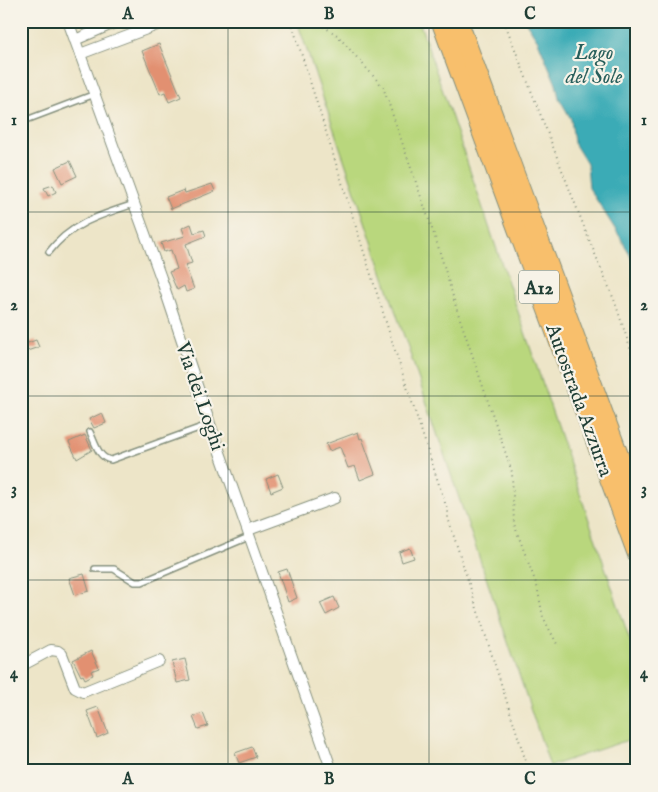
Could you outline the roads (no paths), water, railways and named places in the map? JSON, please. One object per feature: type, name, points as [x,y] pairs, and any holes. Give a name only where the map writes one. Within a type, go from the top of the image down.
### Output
[{"type":"highway","name":"Autostrada Azzurra","points":[[441,21],[637,553]]},
{"type":"highway","name":"Autostrada Azzurra","points":[[458,21],[637,505]]},
{"type":"street","name":"Via dei Loghi","points":[[68,21],[250,533],[332,771]]},
{"type":"street","points":[[75,40],[119,21]]},
{"type":"street","points":[[80,54],[168,21]]},
{"type":"street","points":[[250,533],[335,498]]},
{"type":"street","points":[[21,666],[51,650],[58,651],[62,654],[75,688],[83,692],[159,661]]},
{"type":"lane","points":[[21,122],[95,94]]},
{"type":"lane","points":[[49,252],[56,243],[77,226],[134,204]]},
{"type":"lane","points":[[90,432],[101,456],[111,460],[210,424]]},
{"type":"lane","points":[[95,569],[114,569],[135,582],[142,582],[250,533]]},
{"type":"water","name":"Lago del Sole","points":[[525,21],[637,21],[637,274],[622,240],[589,188],[587,164],[574,143],[571,119],[559,98],[556,84],[538,41]]}]
